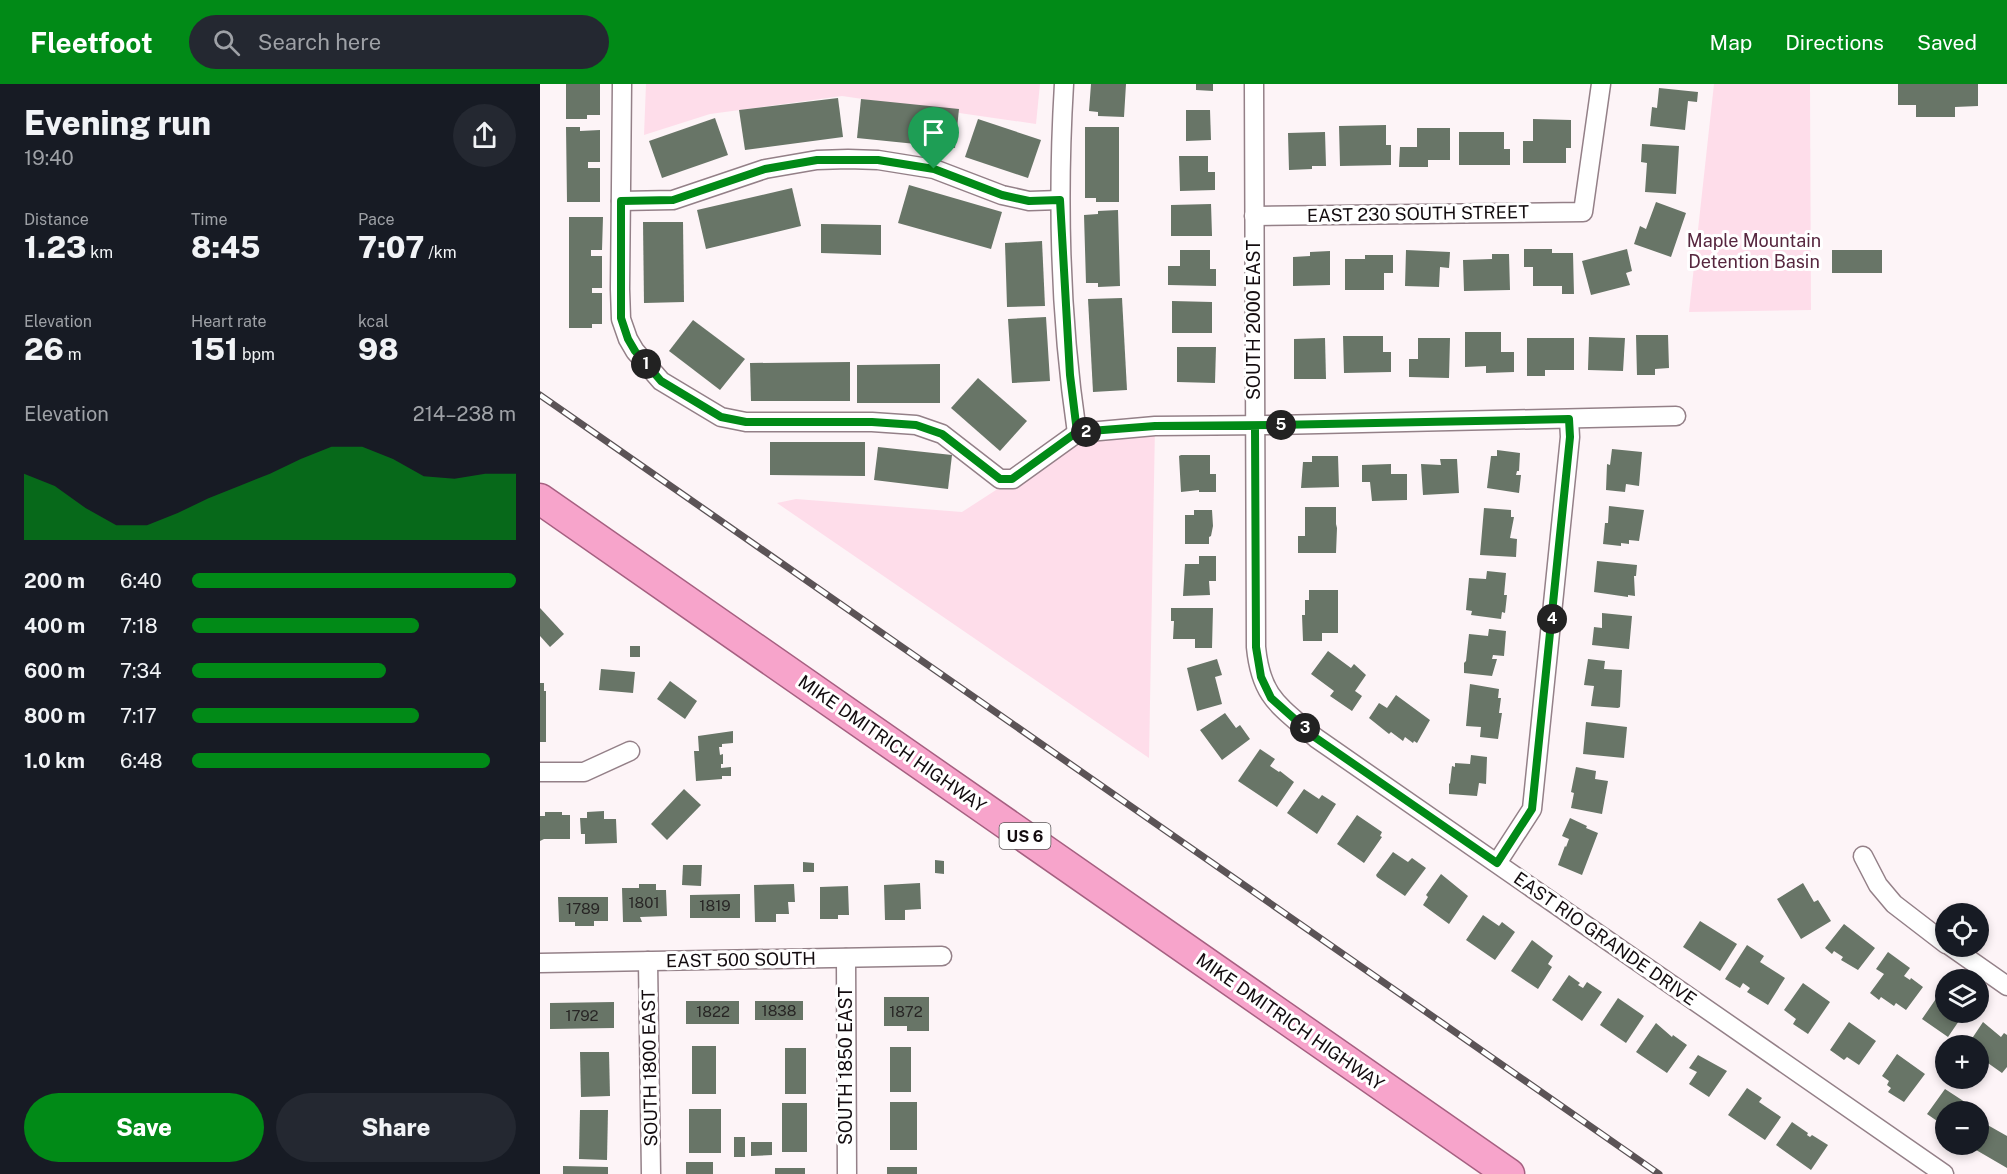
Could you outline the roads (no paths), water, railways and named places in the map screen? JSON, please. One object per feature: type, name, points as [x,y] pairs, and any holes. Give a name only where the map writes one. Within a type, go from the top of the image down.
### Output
[{"type":"highway","name":"MIKE DMITRICH HIGHWAY","points":[[540,499],[1509,1174]]},
{"type":"street","points":[[622,84],[621,318],[635,351],[661,381],[721,417],[746,422],[872,422],[916,425],[942,434],[1000,479],[1012,479],[1077,432],[1155,426],[1255,426],[1676,416]]},
{"type":"street","points":[[1064,84],[1060,200],[1070,375],[1077,432]]},
{"type":"street","name":"SOUTH 2000 EAST","points":[[1254,84],[1256,647],[1261,677],[1271,698]]},
{"type":"street","name":"EAST 230 SOUTH STREET","points":[[1254,216],[1582,212],[1601,84]]},
{"type":"street","points":[[621,201],[673,200],[765,169],[817,160],[848,159],[878,160],[934,169],[1002,195],[1029,201],[1060,200]]},
{"type":"street","points":[[1497,863],[1532,809],[1570,437],[1569,419]]},
{"type":"street","name":"EAST RIO GRANDE DRIVE","points":[[1271,698],[1316,738],[1944,1174]]},
{"type":"street","points":[[540,772],[584,772],[630,751]]},
{"type":"street","points":[[1863,856],[1878,885],[1894,904],[1935,936]]},
{"type":"street","name":"EAST 500 SOUTH","points":[[540,963],[942,956]]},
{"type":"street","points":[[1966,957],[2007,986]]},
{"type":"street","name":"SOUTH 1850 EAST","points":[[846,958],[846,1174]]},
{"type":"street","name":"SOUTH 1800 EAST","points":[[648,961],[651,1174]]},
{"type":"railway","points":[[540,395],[1659,1174]]},
{"type":"park label","name":"Maple Mountain Detention Basin","points":[[1754,251]]}]
